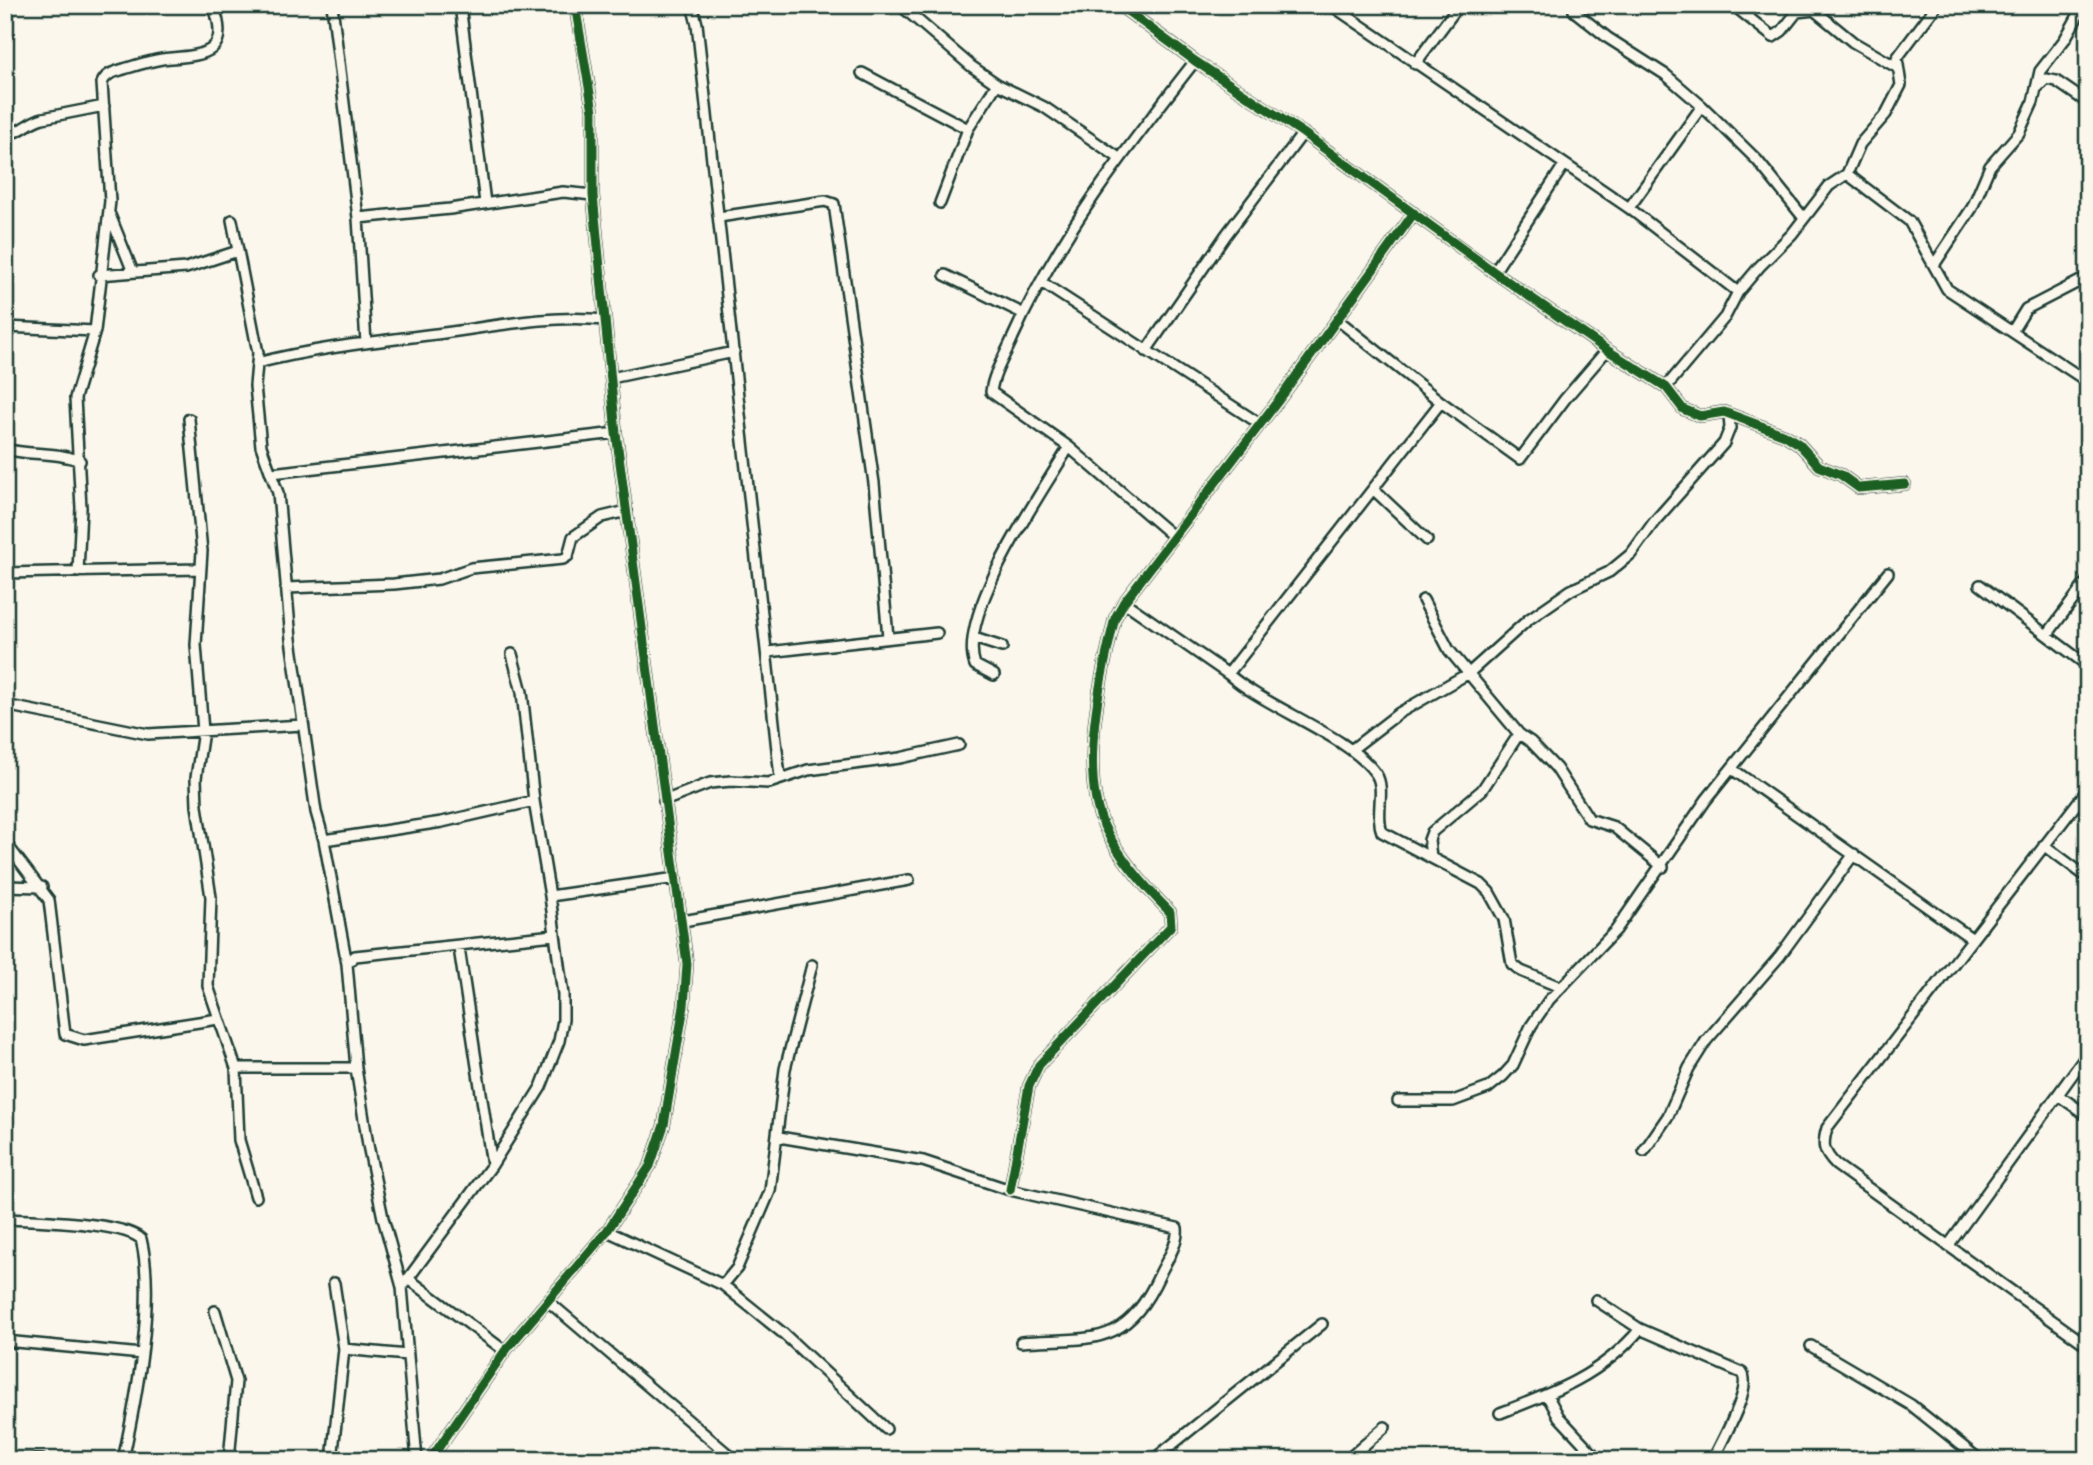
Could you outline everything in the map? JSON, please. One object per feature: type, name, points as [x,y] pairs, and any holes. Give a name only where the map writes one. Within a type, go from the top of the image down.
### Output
[{"type":"street","points":[[78,572],[80,461],[75,398],[95,331],[99,275],[109,213],[110,182],[102,83],[108,74],[144,62],[201,56],[211,51],[219,42],[220,31],[213,5]]},
{"type":"street","points":[[332,5],[358,218],[366,343]]},
{"type":"street","points":[[460,5],[485,203]]},
{"type":"street","points":[[430,1460],[505,1351],[607,1231],[650,1166],[664,1125],[684,1006],[687,964],[684,921],[664,801],[616,433],[593,195],[593,111],[575,5]]},
{"type":"street","points":[[692,5],[697,24],[719,216],[780,777]]},
{"type":"street","points":[[900,5],[997,84],[1044,107],[1119,158]]},
{"type":"street","points":[[1119,5],[1195,61],[1303,133],[1494,272],[1666,387],[1675,401],[1691,414],[1729,414],[1791,438],[1814,462],[1842,475],[1859,488],[1905,484]]},
{"type":"street","points":[[1331,5],[1629,208],[1738,292]]},
{"type":"street","points":[[1415,64],[1459,5]]},
{"type":"street","points":[[1733,5],[1773,37],[1782,31],[1797,12],[1814,10],[1853,42],[1898,68]]},
{"type":"street","points":[[1666,387],[1725,317],[1738,292],[1792,234],[1836,178],[1847,174],[1860,144],[1886,114],[1901,85],[1897,58],[1937,5]]},
{"type":"street","points":[[1934,265],[1972,208],[1990,166],[2019,133],[2038,87],[2040,71],[2065,39],[2084,5]]},
{"type":"street","points":[[1574,10],[1608,38],[1666,75],[1702,106],[1757,160],[1803,217]]},
{"type":"street","points":[[1174,537],[1069,447],[991,392],[1024,314],[1068,232],[1119,158],[1195,61]]},
{"type":"street","points":[[862,73],[968,129]]},
{"type":"street","points":[[2038,87],[2046,79],[2054,79],[2088,103]]},
{"type":"street","points":[[940,203],[968,129],[997,84]]},
{"type":"street","points":[[5,134],[22,131],[35,120],[104,106]]},
{"type":"street","points":[[1629,208],[1702,106]]},
{"type":"street","points":[[1146,351],[1226,235],[1303,133]]},
{"type":"street","points":[[1494,272],[1564,165]]},
{"type":"street","points":[[1847,174],[1909,221],[1947,289],[2013,330],[2088,382]]},
{"type":"street","points":[[358,218],[563,191],[593,195]]},
{"type":"street","points":[[719,216],[825,201],[834,204],[874,483],[888,637]]},
{"type":"street","points":[[109,213],[133,272]]},
{"type":"street","points":[[1010,1190],[1030,1086],[1038,1065],[1057,1042],[1171,926],[1172,919],[1108,834],[1096,789],[1094,734],[1111,636],[1124,602],[1261,424],[1413,213]]},
{"type":"street","points":[[232,220],[257,363],[256,386],[261,446],[272,473],[280,507],[286,588],[316,811],[347,964],[356,1068],[383,1218],[406,1284],[407,1355],[417,1460]]},
{"type":"street","points":[[99,275],[197,266],[238,251]]},
{"type":"street","points":[[945,275],[1024,314]]},
{"type":"street","points":[[2013,330],[2026,309],[2088,278]]},
{"type":"street","points":[[1041,282],[1261,424]]},
{"type":"street","points":[[257,363],[326,347],[523,323],[605,320]]},
{"type":"street","points":[[1338,320],[1441,402],[1520,458],[1607,350]]},
{"type":"street","points":[[5,327],[95,331]]},
{"type":"street","points":[[611,377],[734,352]]},
{"type":"street","points":[[1228,674],[1441,402]]},
{"type":"street","points":[[1351,750],[1399,713],[1469,673],[1530,619],[1578,585],[1609,572],[1631,554],[1654,522],[1724,443],[1730,428],[1729,414]]},
{"type":"street","points":[[189,419],[202,551],[195,645],[203,731],[196,778],[197,806],[210,881],[208,986],[236,1068],[239,1140],[256,1197]]},
{"type":"street","points":[[272,473],[616,433]]},
{"type":"street","points":[[994,675],[975,665],[974,638],[993,576],[1069,447]]},
{"type":"street","points":[[5,449],[21,454],[67,455],[80,461]]},
{"type":"street","points":[[1373,489],[1427,540]]},
{"type":"street","points":[[286,588],[394,584],[439,579],[471,568],[563,559],[568,556],[571,540],[596,520],[627,511]]},
{"type":"street","points":[[5,573],[199,569]]},
{"type":"street","points":[[1398,1101],[1452,1101],[1488,1088],[1513,1065],[1531,1026],[1560,987],[1616,930],[1663,867],[1706,800],[1888,573]]},
{"type":"street","points":[[2047,635],[2088,580]]},
{"type":"street","points":[[1980,585],[2088,666]]},
{"type":"street","points":[[1423,600],[1444,642],[1519,734],[1531,742],[1556,768],[1589,820],[1614,827],[1663,867]]},
{"type":"street","points":[[1124,602],[1228,674],[1246,690],[1351,750],[1376,773],[1379,781],[1382,832],[1481,884],[1489,892],[1504,919],[1512,964],[1560,987]]},
{"type":"street","points":[[768,652],[937,633]]},
{"type":"street","points":[[974,638],[1002,647]]},
{"type":"street","points":[[406,1284],[492,1165],[541,1087],[559,1041],[563,995],[534,801],[522,692],[512,654]]},
{"type":"street","points":[[5,705],[148,734],[303,725]]},
{"type":"street","points":[[1431,857],[1429,840],[1432,832],[1482,790],[1519,734]]},
{"type":"street","points":[[664,801],[710,783],[769,783],[780,777],[958,745]]},
{"type":"street","points":[[1732,769],[1971,938]]},
{"type":"street","points":[[2088,789],[1827,1128],[1823,1146],[1836,1165],[2088,1346]]},
{"type":"street","points":[[324,840],[442,822],[534,801]]},
{"type":"street","points":[[5,842],[42,887],[49,900],[65,1034],[84,1040],[218,1019]]},
{"type":"street","points":[[2045,845],[2088,878]]},
{"type":"street","points":[[1644,1152],[1668,1116],[1689,1068],[1706,1041],[1779,957],[1854,854]]},
{"type":"street","points":[[550,896],[676,878]]},
{"type":"street","points":[[684,921],[909,880]]},
{"type":"street","points":[[5,886],[42,887]]},
{"type":"street","points":[[347,964],[355,956],[554,935]]},
{"type":"street","points":[[459,947],[492,1165]]},
{"type":"street","points":[[723,1285],[737,1268],[770,1191],[779,1137],[785,1069],[812,965]]},
{"type":"street","points":[[1948,1246],[2088,1053]]},
{"type":"street","points":[[236,1068],[356,1068]]},
{"type":"street","points":[[2058,1094],[2088,1116]]},
{"type":"street","points":[[779,1137],[923,1161],[1010,1190],[1174,1226],[1178,1232],[1149,1297],[1128,1324],[1101,1336],[1021,1342]]},
{"type":"street","points":[[5,1219],[98,1227],[133,1234],[141,1239],[144,1290],[142,1353],[123,1460]]},
{"type":"street","points":[[607,1231],[723,1285],[784,1334],[886,1429]]},
{"type":"street","points":[[332,1460],[344,1349],[334,1283]]},
{"type":"street","points":[[406,1284],[505,1351]]},
{"type":"street","points":[[1596,1300],[1640,1329],[1746,1377],[1745,1391],[1713,1460]]},
{"type":"street","points":[[549,1301],[735,1460]]},
{"type":"street","points":[[215,1311],[236,1381],[229,1460]]},
{"type":"street","points":[[1153,1460],[1322,1324]]},
{"type":"street","points":[[1500,1413],[1586,1378],[1607,1364],[1640,1329]]},
{"type":"street","points":[[5,1341],[142,1353]]},
{"type":"street","points":[[1811,1346],[1912,1405],[1980,1460]]},
{"type":"street","points":[[344,1349],[407,1355]]},
{"type":"street","points":[[1547,1395],[1559,1417],[1600,1460]]},
{"type":"street","points":[[1347,1460],[1385,1427]]},
{"type":"street","points":[[6,1459],[42,1460]]},
{"type":"cycle path","points":[[430,1460],[505,1351],[607,1231],[650,1166],[664,1125],[684,1006],[687,964],[616,433],[593,195],[593,111],[575,5]]},
{"type":"cycle path","points":[[1119,5],[1195,61],[1303,133],[1494,272],[1666,387],[1683,409],[1700,416],[1724,412],[1785,435],[1799,444],[1819,466],[1841,475],[1859,488],[1905,484]]},
{"type":"cycle path","points":[[1010,1190],[1029,1086],[1039,1065],[1171,926],[1170,912],[1142,883],[1118,851],[1097,806],[1093,780],[1095,724],[1115,618],[1124,602],[1284,393],[1414,213]]}]
